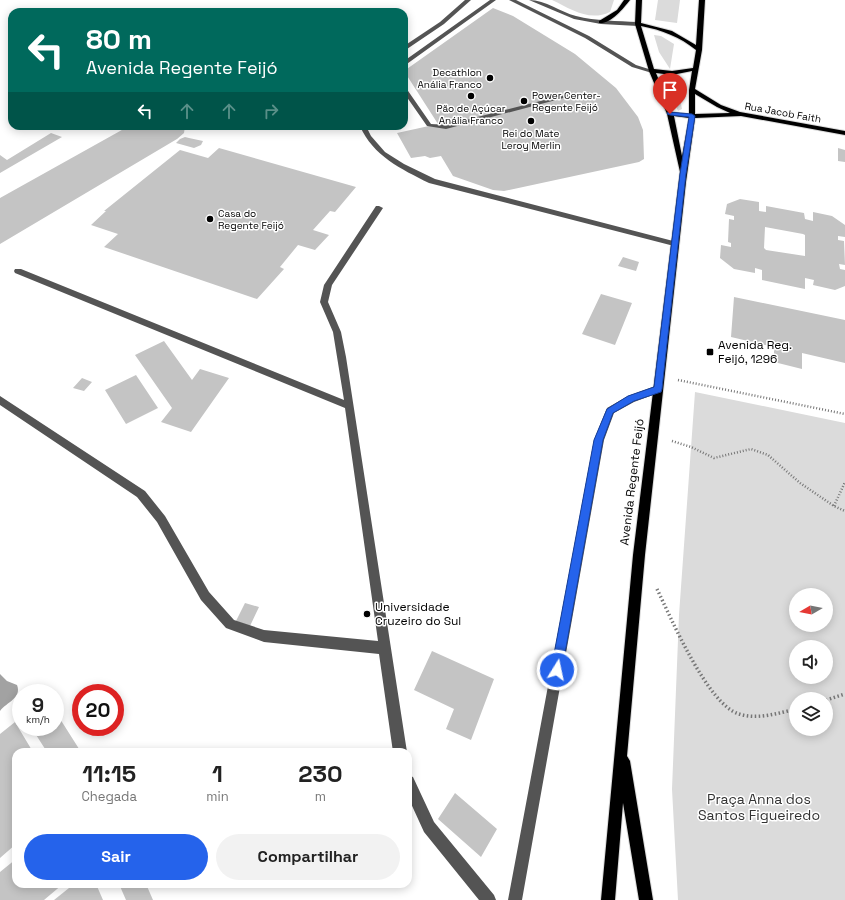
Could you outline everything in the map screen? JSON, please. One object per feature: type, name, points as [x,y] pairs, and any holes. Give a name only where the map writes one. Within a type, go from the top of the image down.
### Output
[{"type":"main road","points":[[601,22],[619,11],[627,0]]},
{"type":"main road","name":"Avenida Regente Feijó","points":[[639,0],[638,24],[652,71],[670,114],[683,174]]},
{"type":"main road","name":"Avenida Regente Feijó","points":[[608,900],[639,555],[674,244],[692,116],[692,90],[699,50],[702,0]]},
{"type":"main road","points":[[638,24],[670,30],[689,41],[699,50]]},
{"type":"main road","points":[[652,71],[672,73],[695,69]]},
{"type":"main road","points":[[692,90],[719,106],[741,114]]},
{"type":"main road","name":"Rua Jacob Faith","points":[[670,114],[692,116],[741,114],[845,133]]},
{"type":"main road","name":"Avenida Regente Feijó","points":[[621,746],[646,900]]},
{"type":"street","points":[[408,46],[442,23],[468,0]]},
{"type":"street","points":[[408,61],[493,0]]},
{"type":"street","points":[[512,0],[587,37],[634,66],[652,71]]},
{"type":"street","points":[[532,0],[565,15],[601,22],[638,24]]},
{"type":"street","points":[[408,95],[429,125],[437,127],[446,127],[568,96]]},
{"type":"street","points":[[364,130],[381,151],[404,167],[432,181],[674,244]]},
{"type":"street","points":[[379,208],[328,284],[324,302],[337,332],[399,748]]},
{"type":"street","points":[[18,271],[349,406]]},
{"type":"street","points":[[515,900],[599,440],[610,411],[631,399],[658,389]]},
{"type":"street","points":[[0,400],[141,494],[161,519],[206,596],[230,624],[264,636],[384,648]]},
{"type":"street","points":[[412,791],[429,827],[488,900]]},
{"type":"path","points":[[660,376],[845,414]]},
{"type":"path","points":[[653,435],[691,447],[714,458],[751,449],[768,455],[800,483],[834,506],[845,511]]},
{"type":"path","points":[[834,506],[845,482]]},
{"type":"path","points":[[639,555],[696,665],[718,699],[733,712],[756,716],[789,710]]},
{"type":"path","points":[[833,698],[845,694]]},
{"type":"green space","points":[[552,0],[614,0],[610,12],[595,16],[580,13]]},
{"type":"green space","points":[[658,0],[680,0],[677,23],[655,20]]},
{"type":"green space","points":[[654,35],[661,36],[674,44],[670,69],[659,52]]},
{"type":"green space","points":[[664,78],[676,78],[682,109],[678,111]]},
{"type":"green space","name":"Praça Anna dos Santos Figueiredo","points":[[695,392],[845,423],[845,900],[678,900],[672,789],[679,615]]},
{"type":"shaded area","points":[[0,674],[7,681],[14,684],[12,684],[12,701],[0,711]]},
{"type":"building","name":"Power Center- Regente Feijó","points":[[493,8],[513,16],[575,54],[616,88],[638,117],[643,130],[644,159],[639,162],[504,191],[493,190],[453,176],[441,156],[430,158],[425,156],[411,158],[397,133],[438,124],[408,77],[408,68]]},
{"type":"building","points":[[122,130],[184,130],[184,133],[177,139],[0,244],[0,198]]},
{"type":"building","points":[[51,133],[62,137],[0,173],[0,155],[7,160]]},
{"type":"building","points":[[185,137],[203,141],[201,145],[194,148],[176,143]]},
{"type":"building","name":"Casa do Regente Feijó","points":[[219,148],[356,187],[335,212],[330,211],[313,230],[329,235],[315,250],[298,245],[280,267],[284,269],[257,299],[104,247],[118,234],[91,225],[106,211],[104,211],[180,150],[208,158]]},
{"type":"building","points":[[838,148],[845,150],[845,162],[838,161]]},
{"type":"building","points":[[740,199],[759,202],[759,211],[766,212],[766,206],[804,213],[805,219],[813,221],[813,212],[832,216],[845,225],[845,237],[838,236],[838,240],[844,241],[845,265],[839,264],[840,269],[845,270],[845,286],[835,290],[813,285],[814,280],[805,278],[805,289],[762,280],[762,270],[755,268],[755,273],[734,269],[720,258],[721,245],[731,247],[731,243],[728,242],[729,219],[734,220],[734,216],[725,214],[727,204]],"holes":[[[765,227],[805,235],[805,256],[766,250],[764,248]]]},
{"type":"building","points":[[623,257],[639,262],[636,271],[618,266]]},
{"type":"building","points":[[601,294],[632,303],[615,345],[582,334]]},
{"type":"building","points":[[734,297],[845,320],[845,363],[802,353],[802,369],[774,362],[774,347],[731,337]]},
{"type":"building","points":[[164,341],[192,380],[200,369],[229,378],[191,432],[161,422],[172,408],[135,355]]},
{"type":"building","points":[[136,375],[158,408],[126,424],[105,390]]},
{"type":"building","points":[[82,378],[92,382],[84,391],[73,388]]},
{"type":"building","points":[[245,603],[259,607],[250,626],[236,621]]},
{"type":"building","points":[[432,651],[494,679],[471,740],[446,729],[454,709],[414,690]]},
{"type":"building","points":[[12,724],[12,736],[23,736],[31,748],[12,748],[12,848],[0,858],[0,734]]},
{"type":"building","points":[[64,725],[78,748],[44,748],[37,736],[64,736]]},
{"type":"building","points":[[455,793],[497,829],[481,857],[438,819]]},
{"type":"building","points":[[12,862],[12,888],[58,888],[44,900],[0,900],[0,872]]},
{"type":"building","points":[[69,888],[98,888],[103,900],[54,900]]},
{"type":"building","points":[[121,888],[148,888],[153,900],[126,900]]},
{"type":"place","name":"Decathlon Anália Franco","points":[[490,78]]},
{"type":"place","name":"Pão de Açúcar Anália Franco","points":[[471,96]]},
{"type":"place","name":"Power Center- Regente Feijó","points":[[524,101]]},
{"type":"place","name":"Rei do Mate Leroy Merlin","points":[[531,121]]},
{"type":"place","name":"Casa do Regente Feijó","points":[[210,219]]},
{"type":"place","name":"Avenida Reg. Feijó, 1296","points":[[710,352]]},
{"type":"place","name":"Universidade Cruzeiro do Sul","points":[[367,614]]},
{"type":"route","points":[[557,670],[599,440],[610,411],[631,399],[658,389],[683,174],[692,116],[670,114]]}]
